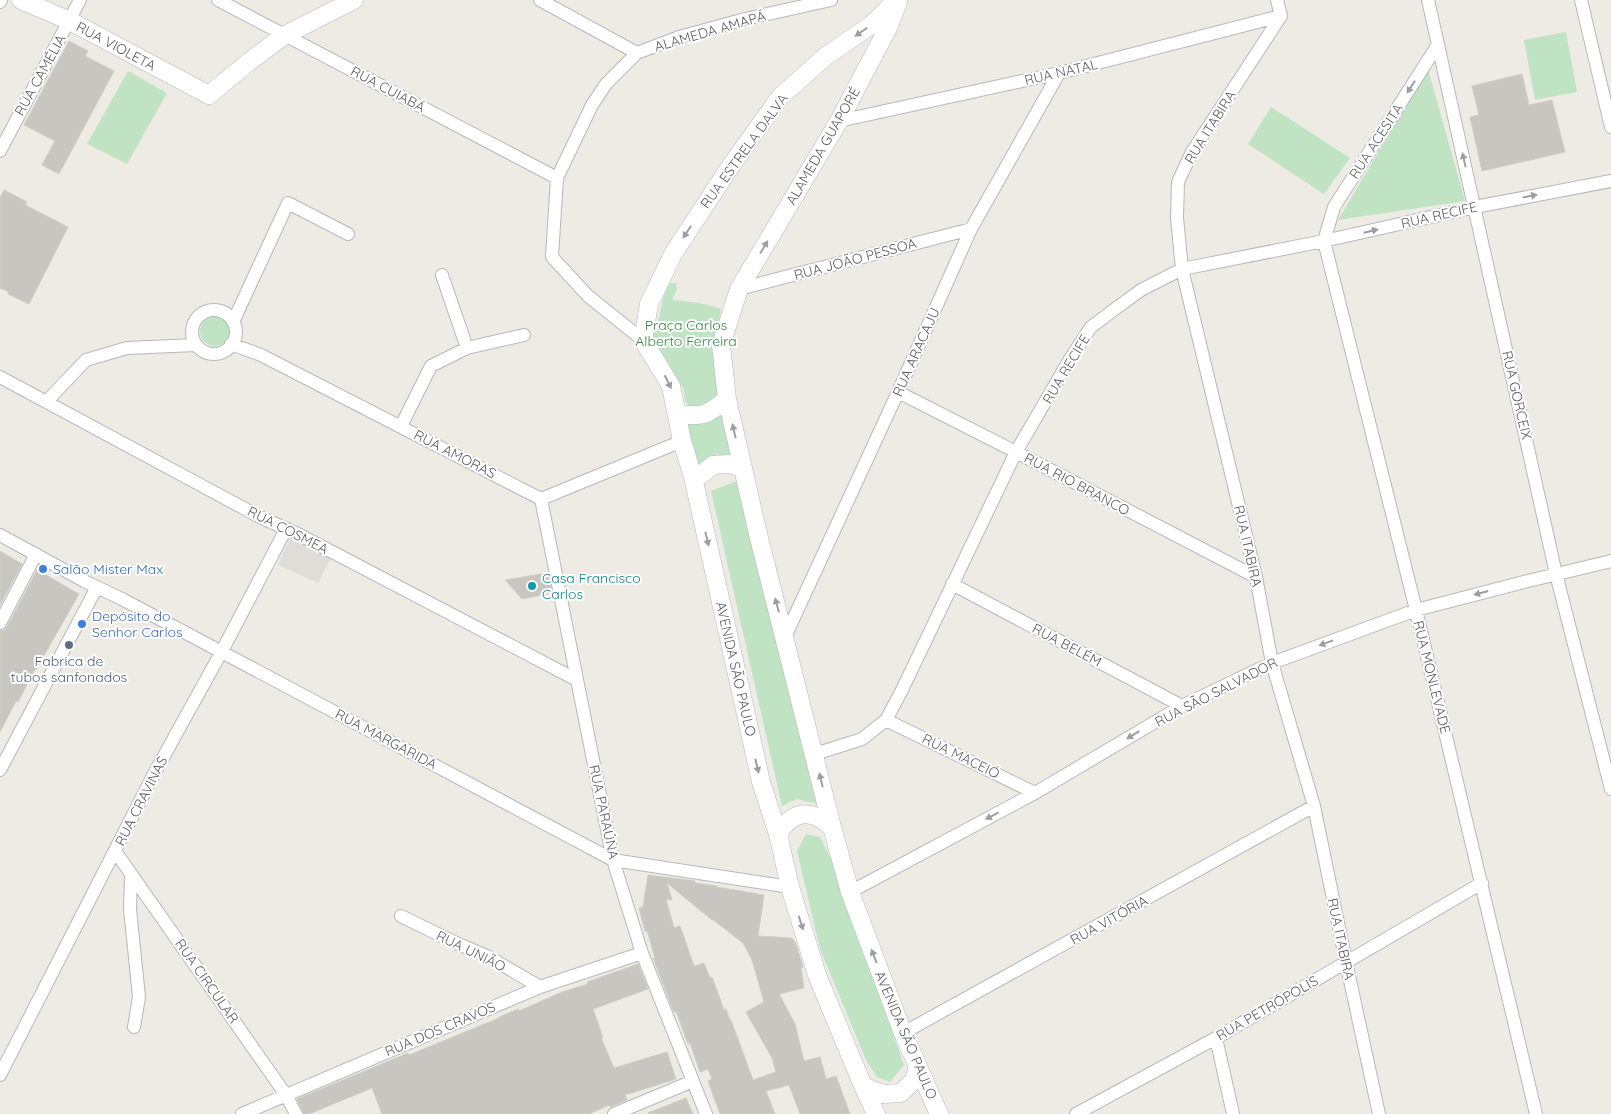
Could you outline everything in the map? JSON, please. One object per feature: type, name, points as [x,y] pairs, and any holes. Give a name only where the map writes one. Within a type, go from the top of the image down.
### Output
[{"type":"street","name":"RUA VIOLETA","points":[[21,0],[70,21],[209,96],[250,60],[285,35]]},
{"type":"street","name":"RUA CAMÉLIA","points":[[0,151],[80,0]]},
{"type":"street","name":"RUA CUIABÁ","points":[[218,0],[557,178]]},
{"type":"street","points":[[285,35],[354,0]]},
{"type":"street","points":[[540,0],[637,53]]},
{"type":"street","name":"ALAMEDA AMAPÁ","points":[[552,257],[557,178],[592,105],[606,84],[637,53],[679,37],[831,0]]},
{"type":"street","name":"ALAMEDA GUAPORÉ","points":[[739,289],[839,121],[889,26],[897,0]]},
{"type":"street","name":"RUA ESTRELA DALVA","points":[[643,340],[648,304],[673,254],[730,167],[780,97],[826,56],[872,25],[897,0]]},
{"type":"street","points":[[1277,0],[1281,16]]},
{"type":"street","name":"RUA GORCEIX","points":[[1428,0],[1556,574],[1611,789]]},
{"type":"street","points":[[1581,0],[1611,127]]},
{"type":"street","name":"RUA NATAL","points":[[839,121],[1059,73],[1281,16]]},
{"type":"street","name":"RUA ITABIRA","points":[[1281,16],[1192,152],[1178,182],[1177,218],[1182,268],[1256,577],[1272,663],[1314,806],[1379,1114]]},
{"type":"street","name":"RUA ACESITA","points":[[1324,241],[1334,207],[1437,46]]},
{"type":"street","name":"RUA ARACAJU","points":[[785,637],[971,229],[1059,73]]},
{"type":"street","name":"RUA RECIFE","points":[[814,754],[862,740],[886,720],[1016,452],[1070,360],[1091,327],[1141,290],[1182,268],[1324,241],[1475,207],[1611,181]]},
{"type":"street","points":[[234,322],[288,203],[348,234]]},
{"type":"street","name":"RUA JOÃO PESSOA","points":[[739,289],[971,229]]},
{"type":"street","name":"RUA MONLEVADE","points":[[1324,241],[1416,610],[1536,1114]]},
{"type":"street","name":"AVENIDA SÃO PAULO","points":[[552,257],[588,296],[643,340],[671,386],[761,782],[778,834],[790,888],[817,975],[876,1114]]},
{"type":"street","points":[[442,275],[468,348]]},
{"type":"street","name":"AVENIDA SÃO PAULO","points":[[739,289],[721,346],[727,399],[743,468],[832,827],[850,892],[903,1034],[940,1114]]},
{"type":"street","points":[[216,310],[229,316],[234,322],[236,330],[231,344],[227,349],[213,353],[206,352],[196,345],[192,336],[192,330],[198,317],[203,313],[216,310]]},
{"type":"street","points":[[401,426],[431,366],[468,348],[524,335]]},
{"type":"street","name":"RUA AMORAS","points":[[231,344],[261,355],[541,499]]},
{"type":"street","points":[[46,402],[86,360],[127,348],[196,345]]},
{"type":"street","name":"RUA COSMEA","points":[[0,377],[260,517],[577,680]]},
{"type":"street","name":"RUA RIO BRANCO","points":[[898,392],[1256,577]]},
{"type":"street","points":[[676,414],[700,416],[715,409],[727,399]]},
{"type":"street","points":[[541,499],[682,441]]},
{"type":"street","points":[[693,477],[702,474],[713,465],[729,464],[743,468]]},
{"type":"street","name":"RUA PARAÚNA","points":[[541,499],[613,860],[642,953],[706,1114]]},
{"type":"street","name":"RUA CRAVINAS","points":[[0,1075],[154,774],[222,651],[286,529]]},
{"type":"street","name":"RUA MARGARIDA","points":[[0,535],[222,651],[613,860],[790,888]]},
{"type":"street","points":[[0,623],[36,554]]},
{"type":"street","name":"RUA SÃO SALVADOR","points":[[850,892],[1035,793],[1182,706],[1272,663],[1416,610],[1611,561]]},
{"type":"street","name":"RUA BELÉM","points":[[952,584],[1182,706]]},
{"type":"street","points":[[0,770],[97,587]]},
{"type":"street","name":"RUA MACEIÓ","points":[[886,720],[1035,793]]},
{"type":"street","name":"RUA VITÓRIA","points":[[903,1034],[1314,806]]},
{"type":"street","points":[[778,834],[785,823],[796,816],[810,814],[822,818],[832,827]]},
{"type":"street","name":"RUA CIRCULAR","points":[[115,850],[286,1095],[296,1114]]},
{"type":"street","points":[[132,874],[130,909],[139,997],[134,1027]]},
{"type":"street","name":"RUA PETRÓPOLIS","points":[[1076,1114],[1216,1038],[1482,883]]},
{"type":"street","name":"RUA UNIÃO","points":[[401,916],[456,944],[489,957],[540,987]]},
{"type":"street","name":"RUA DOS CRAVOS","points":[[242,1114],[540,987],[642,953]]},
{"type":"street","points":[[1216,1038],[1234,1114]]},
{"type":"street","points":[[863,1086],[883,1094],[901,1093],[914,1080],[918,1066]]},
{"type":"street","points":[[614,1114],[693,1081]]},
{"type":"shaded area","points":[[292,535],[332,556],[318,583],[278,565]]},
{"type":"green space","points":[[1566,32],[1577,92],[1535,100],[1524,40]]},
{"type":"green space","points":[[1428,69],[1465,201],[1338,220]]},
{"type":"green space","points":[[128,71],[167,93],[127,164],[87,144]]},
{"type":"green space","points":[[1271,107],[1350,158],[1324,194],[1248,144]]},
{"type":"green space","name":"Praça Carlos Alberto Ferreira","points":[[669,283],[676,283],[677,290],[672,300],[700,303],[721,309],[717,330],[722,393],[705,408],[691,408],[685,401],[684,389],[653,342]]},
{"type":"green space","points":[[215,316],[226,320],[230,331],[226,342],[215,346],[204,342],[200,331],[204,320]]},
{"type":"green space","points":[[725,410],[737,459],[717,454],[696,469],[686,424]]},
{"type":"green space","points":[[737,481],[817,804],[796,799],[782,806],[711,491]]},
{"type":"green space","points":[[806,834],[820,837],[833,863],[904,1065],[890,1082],[877,1077],[866,1060],[820,949],[797,851]]},
{"type":"building","points":[[69,41],[88,51],[85,56],[114,71],[59,174],[42,165],[55,141],[24,125]]},
{"type":"building","points":[[1522,74],[1529,105],[1552,100],[1565,152],[1482,171],[1470,117],[1479,115],[1472,86]]},
{"type":"building","points":[[4,190],[27,202],[25,205],[68,227],[29,304],[0,288],[0,198]]},
{"type":"building","points":[[0,551],[22,564],[0,605]]},
{"type":"building","points":[[37,570],[79,594],[18,702],[16,701],[0,732],[0,631],[7,627]]},
{"type":"building","name":"Casa Francisco Carlos","points":[[547,573],[552,593],[522,599],[505,580]]},
{"type":"building","points":[[648,875],[695,881],[695,883],[764,895],[758,936],[792,938],[796,944],[803,967],[801,968],[804,988],[779,994],[795,1024],[804,1061],[820,1057],[826,1079],[836,1076],[850,1114],[800,1114],[789,1085],[766,1091],[775,1114],[720,1114],[708,1081],[712,1079],[708,1069],[700,1072],[690,1043],[688,1044],[676,1011],[674,1012],[653,958],[655,958],[639,908],[643,907]],"holes":[[[667,883],[743,943],[752,960],[764,1002],[746,1012],[772,1058],[776,1072],[753,1080],[731,1020],[726,1009],[724,1010],[712,977],[710,978],[704,963],[694,966],[680,926],[674,928],[666,899],[672,900]]]},
{"type":"building","points":[[638,964],[648,989],[593,1009],[603,1038],[601,1038],[614,1068],[667,1052],[676,1079],[625,1095],[627,1100],[610,1107],[609,1105],[589,1114],[382,1114],[372,1088],[309,1114],[304,1114],[297,1099],[518,1009],[519,1011],[562,992],[588,984],[587,982]]},
{"type":"building","points":[[686,1098],[693,1114],[648,1114],[648,1113]]},
{"type":"place","name":"Salão Mister Max","points":[[43,569]]},
{"type":"place","name":"Casa Francisco Carlos","points":[[532,586]]},
{"type":"place","name":"Depósito do Senhor Carlos","points":[[82,624]]},
{"type":"place","name":"Fabrica de tubos sanfonados","points":[[69,645]]}]
